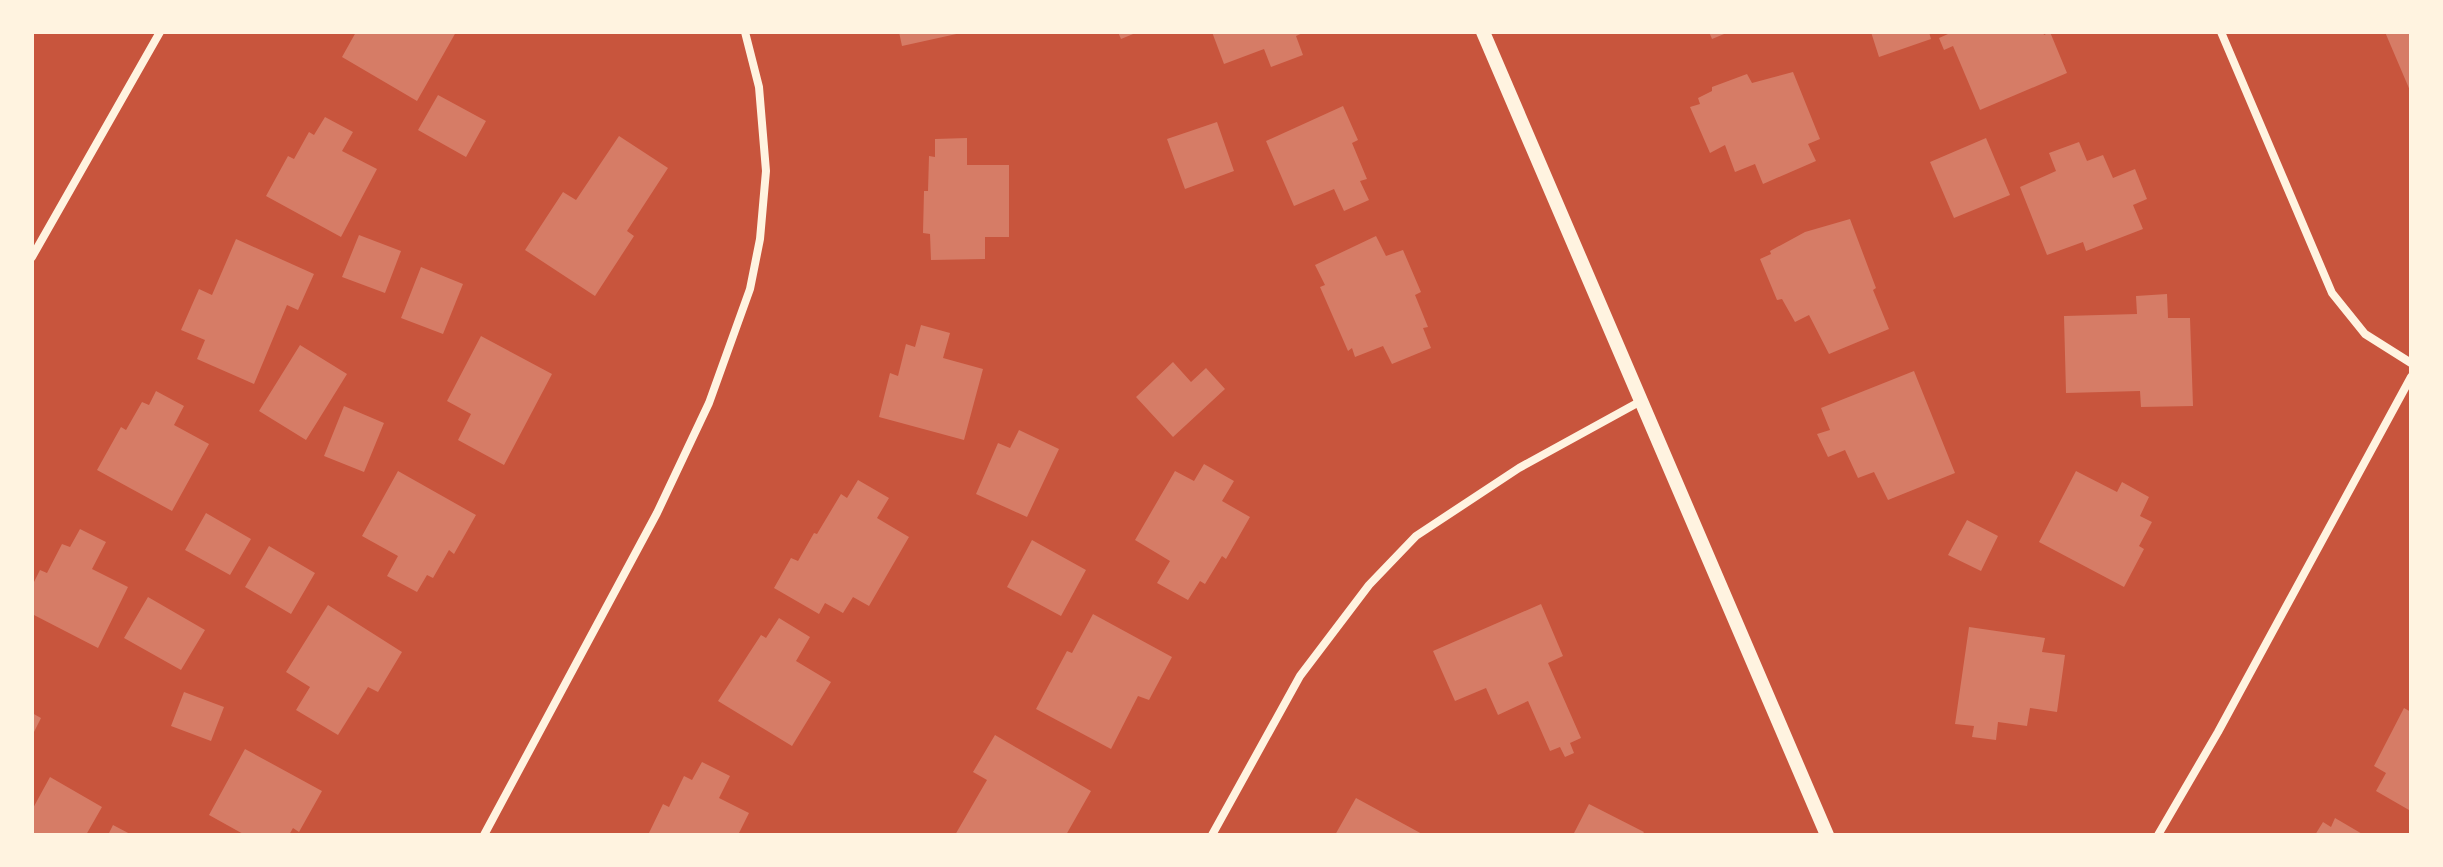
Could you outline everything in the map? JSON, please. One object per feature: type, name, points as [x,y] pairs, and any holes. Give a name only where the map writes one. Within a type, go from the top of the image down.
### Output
[{"type":"street","points":[[32,257],[160,32]]},
{"type":"street","points":[[484,835],[657,513],[709,403],[750,289],[760,239],[766,171],[759,87],[745,32]]},
{"type":"street","points":[[1483,32],[1827,835]]},
{"type":"street","points":[[2221,32],[2332,293],[2365,334],[2411,363]]},
{"type":"street","points":[[2158,835],[2218,732],[2411,377]]},
{"type":"street","points":[[1212,835],[1300,676],[1369,585],[1416,536],[1519,468],[1641,401]]},
{"type":"building","points":[[356,32],[456,32],[417,101],[342,57]]},
{"type":"building","points":[[899,32],[961,32],[961,33],[902,46]]},
{"type":"building","points":[[1118,32],[1138,32],[1121,39]]},
{"type":"building","points":[[1212,32],[1305,32],[1296,36],[1303,55],[1271,67],[1264,49],[1224,64]]},
{"type":"building","points":[[1709,32],[1729,32],[1712,39]]},
{"type":"building","points":[[1871,32],[1929,32],[1931,39],[1879,57]]},
{"type":"building","points":[[1947,32],[2043,32],[2044,35],[2050,32],[2067,73],[1980,110],[1953,46],[1944,50],[1939,38]]},
{"type":"building","points":[[2385,32],[2411,32],[2411,93]]},
{"type":"building","points":[[1793,72],[1820,139],[1808,144],[1816,161],[1763,184],[1755,164],[1735,172],[1725,145],[1710,153],[1690,107],[1700,104],[1698,98],[1712,91],[1712,87],[1747,74],[1752,83]]},
{"type":"building","points":[[438,95],[486,121],[466,157],[418,130]]},
{"type":"building","points":[[1343,106],[1358,140],[1352,143],[1367,179],[1360,181],[1369,200],[1344,211],[1334,189],[1294,206],[1266,141]]},
{"type":"building","points":[[325,117],[353,132],[342,151],[377,169],[341,237],[266,196],[288,156],[294,159],[309,132],[314,135]]},
{"type":"building","points":[[1217,122],[1234,171],[1185,189],[1167,139]]},
{"type":"building","points":[[619,136],[668,168],[627,231],[634,236],[595,296],[525,250],[563,192],[576,200]]},
{"type":"building","points":[[967,138],[967,165],[1009,165],[1009,237],[985,237],[985,259],[931,260],[930,234],[923,233],[929,156],[935,157],[935,139]]},
{"type":"building","points":[[1986,138],[2010,195],[1954,218],[1930,162]]},
{"type":"building","points":[[2079,142],[2087,161],[2103,155],[2113,178],[2135,169],[2147,199],[2133,205],[2143,229],[2086,251],[2083,242],[2047,255],[2020,187],[2056,171],[2049,153]]},
{"type":"building","points":[[1850,219],[1889,329],[1829,354],[1809,315],[1795,322],[1782,299],[1777,300],[1760,259],[1805,232]]},
{"type":"building","points":[[359,235],[401,251],[385,293],[342,277]]},
{"type":"building","points":[[1376,236],[1386,256],[1403,250],[1421,292],[1415,295],[1428,327],[1423,328],[1431,348],[1392,364],[1383,346],[1355,357],[1352,348],[1348,351],[1320,287],[1325,285],[1315,265]]},
{"type":"building","points":[[236,239],[314,274],[298,310],[287,305],[254,384],[197,359],[205,340],[181,330],[199,289],[212,295]]},
{"type":"building","points":[[421,267],[463,284],[443,334],[401,318]]},
{"type":"building","points":[[2167,294],[2168,318],[2190,318],[2193,406],[2141,407],[2140,391],[2066,393],[2064,316],[2137,314],[2136,296]]},
{"type":"building","points":[[921,325],[950,333],[943,358],[983,369],[964,440],[879,417],[890,373],[898,376],[906,344],[915,347]]},
{"type":"building","points":[[481,336],[552,374],[504,465],[458,440],[471,414],[447,401]]},
{"type":"building","points":[[300,345],[347,374],[306,440],[259,411]]},
{"type":"building","points":[[1173,362],[1191,382],[1206,368],[1225,389],[1173,437],[1136,397]]},
{"type":"building","points":[[1914,371],[1955,473],[1888,500],[1874,472],[1858,478],[1845,450],[1828,457],[1817,434],[1830,430],[1821,408]]},
{"type":"building","points":[[156,391],[184,406],[174,425],[209,444],[172,511],[97,470],[121,427],[126,430],[142,402],[149,405]]},
{"type":"building","points":[[344,406],[384,423],[364,472],[324,456]]},
{"type":"building","points":[[1019,430],[1059,449],[1027,517],[976,494],[998,443],[1010,448]]},
{"type":"building","points":[[1204,464],[1234,481],[1222,501],[1250,517],[1226,559],[1222,556],[1205,584],[1200,581],[1188,600],[1157,583],[1170,561],[1135,540],[1175,471],[1194,481]]},
{"type":"building","points":[[398,471],[476,515],[454,554],[449,550],[433,578],[427,575],[417,592],[387,576],[398,556],[362,536]]},
{"type":"building","points":[[2076,471],[2117,492],[2122,482],[2149,497],[2140,516],[2152,522],[2139,546],[2144,549],[2124,587],[2039,542]]},
{"type":"building","points":[[858,480],[889,498],[877,518],[909,537],[869,606],[853,597],[843,613],[825,603],[819,614],[774,588],[791,558],[798,561],[841,494],[847,498]]},
{"type":"building","points":[[206,513],[251,539],[230,575],[185,550]]},
{"type":"building","points":[[1967,520],[1998,536],[1981,571],[1948,555]]},
{"type":"building","points":[[80,529],[106,542],[92,569],[128,587],[98,648],[32,614],[32,586],[40,570],[47,573],[62,544],[70,547]]},
{"type":"building","points":[[1032,540],[1086,570],[1061,616],[1007,587]]},
{"type":"building","points":[[269,546],[315,573],[291,614],[245,587]]},
{"type":"building","points":[[148,597],[205,630],[181,670],[124,638]]},
{"type":"building","points":[[1541,604],[1563,656],[1548,663],[1581,738],[1570,743],[1574,753],[1565,757],[1560,747],[1550,751],[1528,701],[1498,715],[1486,688],[1455,701],[1433,651]]},
{"type":"building","points":[[328,605],[402,652],[378,692],[368,687],[338,735],[296,710],[310,687],[286,672]]},
{"type":"building","points":[[1093,614],[1172,657],[1149,700],[1138,696],[1111,749],[1036,709],[1067,651],[1072,653]]},
{"type":"building","points":[[779,618],[810,637],[796,661],[831,682],[792,746],[718,701],[761,635],[766,638]]},
{"type":"building","points":[[1969,627],[2045,638],[2042,652],[2065,655],[2057,712],[2030,708],[2027,726],[1998,722],[1996,740],[1972,737],[1974,726],[1955,724]]},
{"type":"building","points":[[184,692],[224,707],[211,741],[171,726]]},
{"type":"building","points":[[2404,708],[2411,712],[2409,810],[2376,791],[2386,773],[2374,766]]},
{"type":"building","points":[[32,713],[41,718],[32,736]]},
{"type":"building","points":[[995,735],[1091,791],[1066,835],[955,835],[987,780],[973,772]]},
{"type":"building","points":[[245,749],[322,791],[299,832],[293,828],[289,835],[245,835],[209,815]]},
{"type":"building","points":[[702,762],[730,776],[719,798],[749,813],[738,835],[648,835],[663,804],[669,807],[684,776],[692,780]]},
{"type":"building","points":[[50,777],[102,807],[86,835],[32,835],[32,810]]},
{"type":"building","points":[[1356,798],[1424,835],[1335,835]]},
{"type":"building","points":[[1589,804],[1644,832],[1642,835],[1573,835]]},
{"type":"building","points":[[2335,818],[2364,835],[2315,835],[2323,822],[2331,827]]},
{"type":"building","points":[[113,825],[132,835],[108,835]]}]
